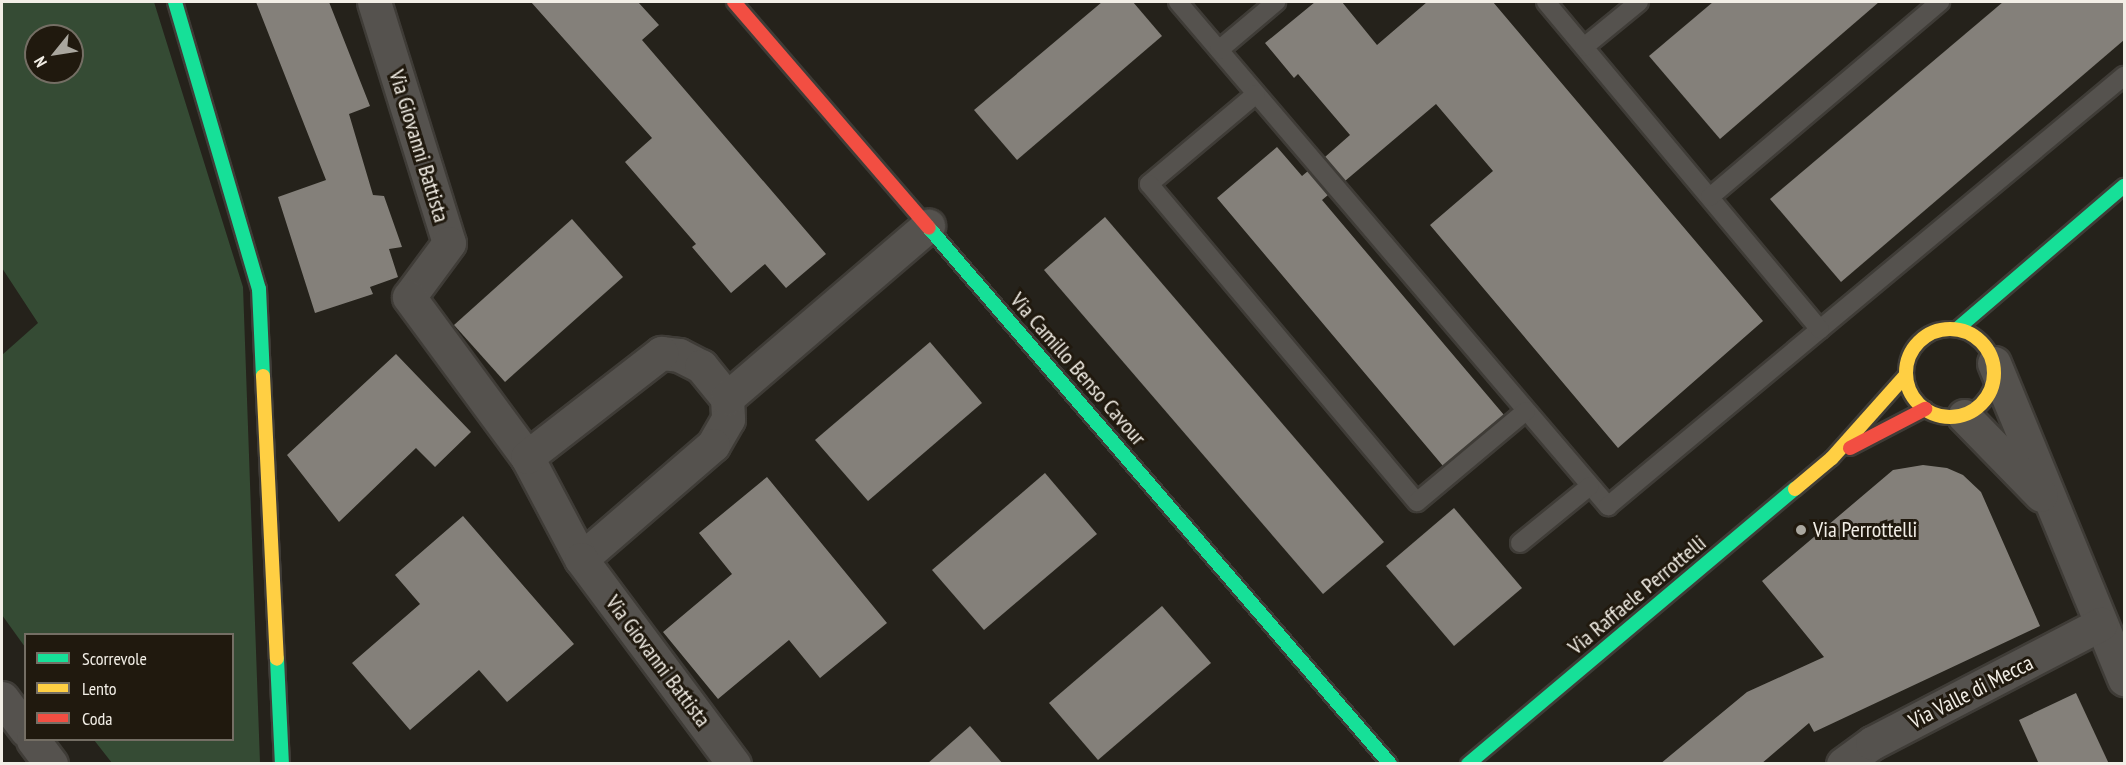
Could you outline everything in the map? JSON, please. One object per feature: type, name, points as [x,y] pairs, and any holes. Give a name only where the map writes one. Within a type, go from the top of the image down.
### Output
[{"type":"street","points":[[175,2],[259,288],[282,764]]},
{"type":"street","name":"Via Giovanni Battista","points":[[374,2],[449,243],[409,297],[526,457],[581,559],[735,764]]},
{"type":"street","name":"Via Camillo Benso Cavour","points":[[734,2],[1390,764]]},
{"type":"street","points":[[1957,329],[2015,276],[2124,186]]},
{"type":"street","points":[[727,398],[928,226]]},
{"type":"street","points":[[2003,307],[2015,276]]},
{"type":"street","points":[[1995,328],[1990,356],[1994,383],[1988,397],[1964,416],[1946,418],[1925,410],[1913,397],[1906,375],[1910,355],[1918,342],[1942,330],[1957,329],[1974,336],[1990,356],[2049,503],[2124,679]]},
{"type":"street","points":[[526,457],[661,353],[679,355],[701,366],[727,398],[728,418],[713,445],[581,559]]},
{"type":"street","points":[[1832,458],[1906,375]]},
{"type":"street","points":[[1832,458],[1925,410]]},
{"type":"street","points":[[1964,416],[2049,503]]},
{"type":"street","name":"Via Raffaele Perrottelli","points":[[1468,764],[1832,458]]},
{"type":"street","name":"Via Valle di Mecca","points":[[1843,764],[1872,743],[2101,624]]},
{"type":"street","points":[[2,698],[24,727]]},
{"type":"street","points":[[34,741],[51,764]]},
{"type":"lane","points":[[1178,2],[1608,506],[2124,76]]},
{"type":"lane","points":[[1219,50],[1276,2]]},
{"type":"lane","points":[[1546,2],[1820,330]]},
{"type":"lane","points":[[1584,47],[1639,2]]},
{"type":"lane","points":[[1710,197],[1940,2]]},
{"type":"lane","points":[[1256,94],[1149,184],[1417,502],[1526,411]]},
{"type":"lane","points":[[1520,543],[1590,486]]},
{"type":"green space","points":[[2,2],[154,2],[243,287],[260,763],[112,763],[95,741],[234,741],[234,633],[24,633],[24,646],[2,615],[2,355],[38,323],[2,268]]},
{"type":"building","points":[[256,2],[329,2],[370,106],[349,114],[373,195],[384,196],[402,247],[389,249],[398,277],[370,287],[373,294],[315,313],[278,197],[326,180]]},
{"type":"building","points":[[531,2],[638,2],[659,25],[642,40],[826,254],[786,288],[765,264],[731,293],[692,247],[696,244],[625,162],[652,138]]},
{"type":"building","points":[[1102,2],[1133,2],[1162,36],[1017,160],[974,110]]},
{"type":"building","points":[[1315,2],[1342,2],[1377,45],[1427,2],[1493,2],[1763,321],[1618,448],[1430,225],[1493,171],[1436,104],[1345,181],[1325,157],[1350,135],[1298,74],[1294,78],[1265,43]]},
{"type":"building","points":[[1713,2],[1879,2],[1720,139],[1649,56]]},
{"type":"building","points":[[2003,2],[2124,2],[2124,40],[1841,282],[1770,199]]},
{"type":"building","points":[[1277,147],[1302,176],[1308,171],[1328,195],[1322,200],[1504,415],[1443,466],[1217,198]]},
{"type":"building","points":[[1105,217],[1384,542],[1323,594],[1044,270]]},
{"type":"building","points":[[572,219],[623,277],[505,382],[454,325]]},
{"type":"building","points":[[930,342],[982,403],[868,501],[815,440]]},
{"type":"building","points":[[396,354],[471,432],[435,467],[416,448],[339,522],[287,455]]},
{"type":"building","points":[[1923,465],[1947,468],[1963,475],[1981,492],[2040,626],[1814,732],[1809,723],[1761,764],[1660,764],[1747,692],[1824,657],[1762,581],[1893,470]]},
{"type":"building","points":[[1045,473],[1097,534],[984,630],[932,570]]},
{"type":"building","points":[[767,477],[887,623],[820,678],[789,640],[718,699],[663,632],[732,574],[699,533]]},
{"type":"building","points":[[1454,508],[1522,588],[1454,646],[1386,566]]},
{"type":"building","points":[[463,516],[574,644],[507,702],[479,670],[410,730],[352,663],[420,604],[395,575]]},
{"type":"building","points":[[1162,606],[1211,663],[1098,760],[1049,703]]},
{"type":"building","points":[[2076,693],[2109,764],[2039,764],[2019,720]]},
{"type":"building","points":[[970,726],[1003,764],[927,764]]},
{"type":"traffic: fast","points":[[175,2],[259,289],[263,376]]},
{"type":"traffic: fast","points":[[1957,329],[2124,186]]},
{"type":"traffic: fast","points":[[929,228],[1390,764]]},
{"type":"traffic: fast","points":[[1468,764],[1795,489]]},
{"type":"traffic: fast","points":[[277,659],[282,764]]},
{"type":"traffic: slow","points":[[1950,329],[1975,336],[1987,348],[1994,373],[1987,398],[1975,410],[1950,417],[1925,410],[1913,398],[1906,373],[1913,348],[1925,336],[1950,329]]},
{"type":"traffic: slow","points":[[1795,489],[1832,458],[1906,375]]},
{"type":"traffic: slow","points":[[263,376],[277,659]]},
{"type":"traffic: jam","points":[[734,2],[929,228]]},
{"type":"traffic: jam","points":[[1850,448],[1925,409]]},
{"type":"place","name":"Via Perrottelli","points":[[1801,530]]}]
